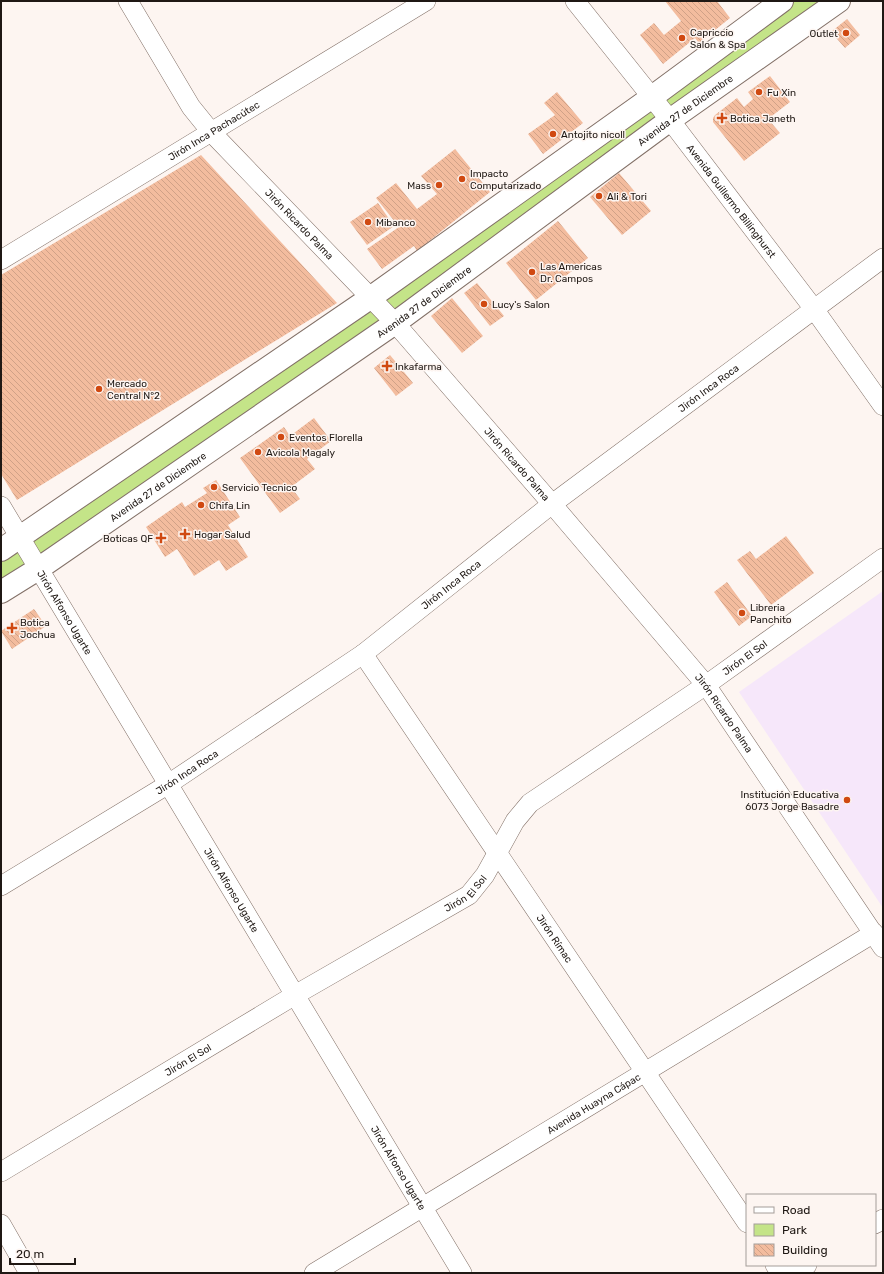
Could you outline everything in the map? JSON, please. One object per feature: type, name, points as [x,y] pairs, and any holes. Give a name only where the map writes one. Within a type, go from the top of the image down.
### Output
[{"type":"street","name":"Jirón Ricardo Palma","points":[[128,1],[191,107],[212,132],[395,323],[706,685],[878,941]]},
{"type":"street","name":"Jirón Inca Pachacútec","points":[[1,260],[426,1]]},
{"type":"street","name":"Avenida Guillermo Billinghurst","points":[[574,1],[670,120],[814,309],[883,406]]},
{"type":"street","points":[[1,550],[370,298],[652,97],[782,1]]},
{"type":"street","name":"Avenida 27 de Diciembre","points":[[1,592],[38,569],[395,323],[670,120],[839,1]]},
{"type":"street","name":"Jirón Inca Roca","points":[[1,886],[167,785],[364,654],[552,504],[883,258]]},
{"type":"street","name":"Jirón Alfonso Ugarte","points":[[1,506],[167,785],[462,1273]]},
{"type":"street","name":"Jirón El Sol","points":[[1,1172],[295,996],[469,895],[486,875],[515,821],[530,803],[706,685],[883,558]]},
{"type":"street","name":"Jirón Rímac","points":[[364,654],[746,1222]]},
{"type":"street","name":"Avenida Huayna Cápac","points":[[314,1273],[645,1072],[878,941]]},
{"type":"street","points":[[1,1224],[29,1273]]},
{"type":"street","points":[[794,1273],[805,1266]]},
{"type":"shaded area","name":"Institución Educativa 6073 Jorge Basadre","points":[[883,591],[883,908],[739,692]]},
{"type":"green space","points":[[792,1],[827,1],[672,111],[662,96]]},
{"type":"green space","points":[[650,107],[659,121],[396,314],[381,297]]},
{"type":"green space","points":[[370,307],[382,322],[42,558],[31,540]]},
{"type":"green space","points":[[19,549],[26,565],[1,581],[1,560]]},
{"type":"building","points":[[665,1],[717,1],[730,18],[699,43],[695,38],[663,64],[640,35],[654,23],[664,35],[681,21]]},
{"type":"building","name":"Outlet","points":[[847,19],[860,35],[845,48],[831,32]]},
{"type":"building","points":[[770,76],[790,102],[768,119],[780,133],[744,161],[713,122],[713,118],[737,98],[744,107],[753,99],[748,92]]},
{"type":"building","points":[[557,92],[583,123],[543,154],[528,134],[555,115],[544,103]]},
{"type":"building","points":[[455,149],[490,192],[417,251],[414,246],[382,269],[367,249],[399,227],[376,198],[396,183],[417,209],[437,194],[421,176]]},
{"type":"building","name":"Mercado Central N°2","points":[[201,155],[337,303],[17,500],[1,474],[1,275]]},
{"type":"building","points":[[619,173],[651,211],[622,235],[590,197]]},
{"type":"building","points":[[378,203],[394,226],[367,245],[350,222]]},
{"type":"building","points":[[558,221],[588,258],[536,300],[506,263]]},
{"type":"building","name":"Lucy's Salon","points":[[477,283],[504,316],[490,326],[464,293]]},
{"type":"building","points":[[452,298],[483,336],[462,353],[431,316]]},
{"type":"building","points":[[390,355],[413,383],[396,396],[374,368]]},
{"type":"building","points":[[314,418],[331,441],[307,459],[315,469],[291,487],[300,499],[280,513],[240,458],[284,427],[290,436]]},
{"type":"building","points":[[216,480],[240,517],[228,525],[248,557],[226,571],[219,560],[194,576],[177,549],[165,557],[146,527],[182,502],[185,507],[207,493],[203,488]]},
{"type":"building","points":[[786,536],[814,573],[771,605],[737,560],[750,551],[756,559]]},
{"type":"building","points":[[727,582],[752,616],[739,626],[714,592]]},
{"type":"building","points":[[34,609],[46,626],[12,649],[1,631]]},
{"type":"place","name":"Outlet","points":[[846,33]]},
{"type":"place","name":"Capriccio Salon & Spa","points":[[682,38]]},
{"type":"place","name":"Fu Xin","points":[[759,92]]},
{"type":"place","name":"Botica Janeth","points":[[722,118]]},
{"type":"place","name":"Antojito nicoll","points":[[553,134]]},
{"type":"place","name":"Impacto Computarizado","points":[[462,179]]},
{"type":"place","name":"Mass","points":[[439,185]]},
{"type":"place","name":"Ali & Tori","points":[[599,196]]},
{"type":"place","name":"Mibanco","points":[[368,222]]},
{"type":"place","name":"Las Americas Dr. Campos","points":[[532,272]]},
{"type":"place","name":"Lucy's Salon","points":[[484,304]]},
{"type":"place","name":"Inkafarma","points":[[387,366]]},
{"type":"place","name":"Mercado Central N°2","points":[[99,389]]},
{"type":"place","name":"Eventos Florella","points":[[281,437]]},
{"type":"place","name":"Avicola Magaly","points":[[258,452]]},
{"type":"place","name":"Servicio Tecnico","points":[[214,487]]},
{"type":"place","name":"Chifa Lin","points":[[201,505]]},
{"type":"place","name":"Hogar Salud","points":[[185,534]]},
{"type":"place","name":"Boticas QF","points":[[161,538]]},
{"type":"place","name":"Libreria Panchito","points":[[742,613]]},
{"type":"place","name":"Botica Jochua","points":[[12,628]]},
{"type":"place","name":"Institución Educativa 6073 Jorge Basadre","points":[[847,800]]}]
